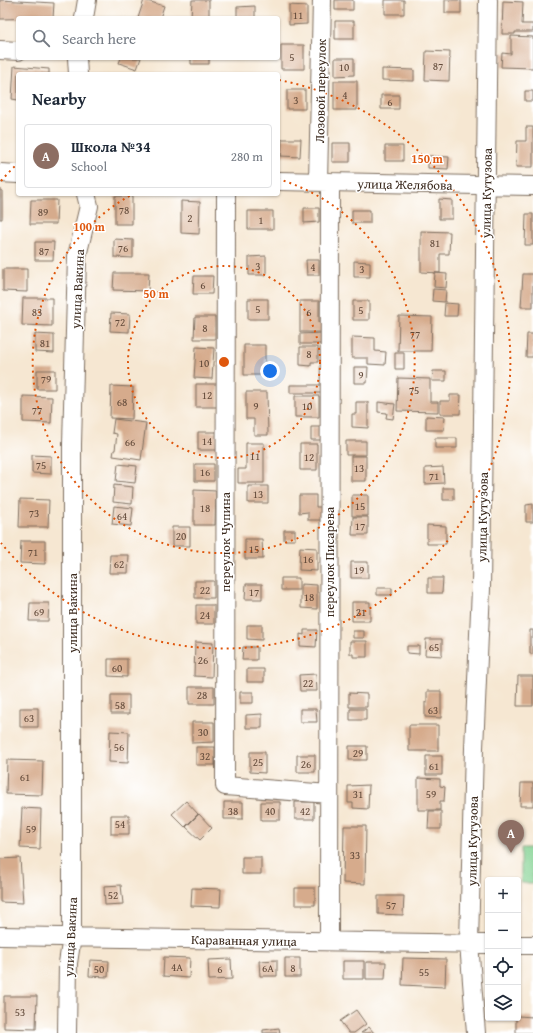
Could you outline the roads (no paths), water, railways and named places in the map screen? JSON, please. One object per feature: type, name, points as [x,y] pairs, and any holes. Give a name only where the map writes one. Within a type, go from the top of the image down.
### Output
[{"type":"street","points":[[84,16],[87,0]]},
{"type":"street","name":"Лозовой переулок","points":[[322,0],[324,182]]},
{"type":"street","name":"улица Кутузова","points":[[476,1033],[469,943],[474,748],[481,589],[488,0]]},
{"type":"street","points":[[0,50],[16,51]]},
{"type":"street","points":[[77,60],[78,72]]},
{"type":"street","points":[[0,173],[16,174]]},
{"type":"street","name":"улица Желябова","points":[[280,181],[533,186]]},
{"type":"street","name":"переулок Писарева","points":[[324,182],[329,941]]},
{"type":"street","name":"улица Вакина","points":[[67,1033],[68,963],[72,937],[72,437],[77,256],[89,206],[86,196]]},
{"type":"street","name":"переулок Чупина","points":[[226,196],[225,786],[329,794]]},
{"type":"street","name":"Караванная улица","points":[[0,936],[485,944]]},
{"type":"street","points":[[521,945],[533,945]]},
{"type":"place","name":"Школа №34","points":[[511,853]]}]
